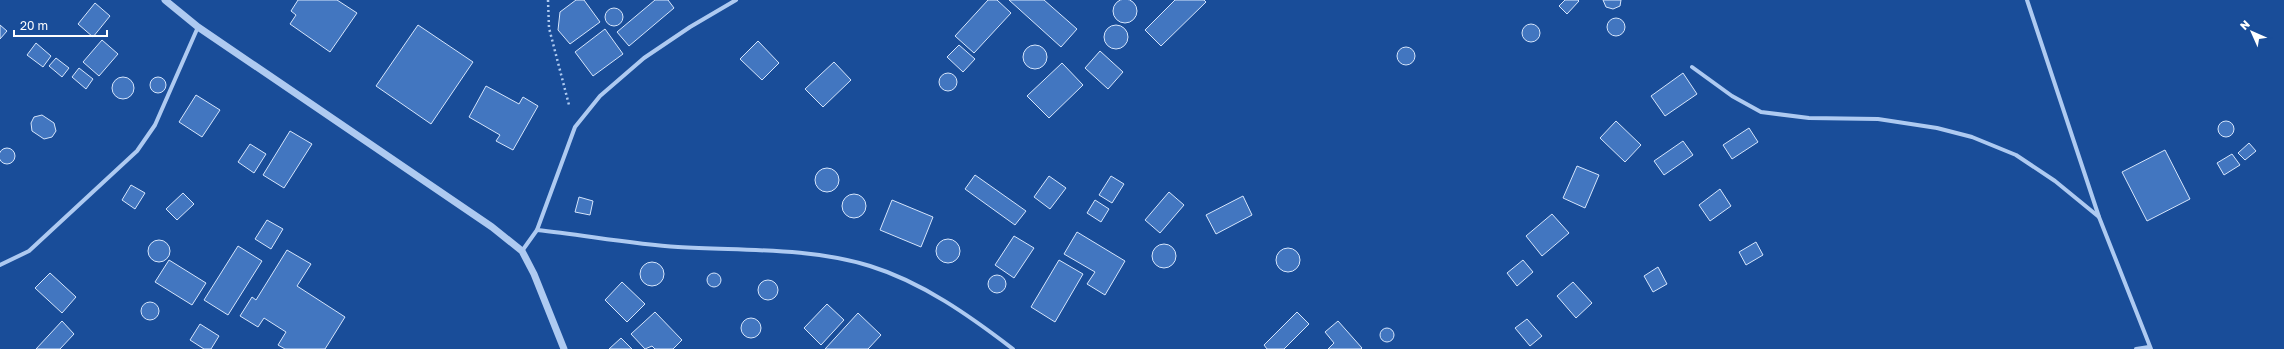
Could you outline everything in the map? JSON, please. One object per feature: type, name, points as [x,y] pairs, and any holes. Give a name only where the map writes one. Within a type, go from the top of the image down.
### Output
[{"type":"street","points":[[165,0],[198,27],[492,227],[522,251],[534,274],[564,349]]},
{"type":"street","points":[[522,251],[537,230],[575,127],[600,96],[644,58],[690,27],[736,0]]},
{"type":"street","points":[[2027,0],[2099,217],[2150,348],[2136,349]]},
{"type":"street","points":[[0,265],[29,251],[137,151],[155,125],[198,27]]},
{"type":"street","points":[[1692,67],[1732,96],[1761,112],[1809,118],[1878,120],[1937,128],[1972,137],[2016,155],[2055,181],[2099,217]]},
{"type":"street","points":[[537,230],[676,247],[818,255],[870,266],[918,287],[977,322],[1013,349]]},
{"type":"path","points":[[548,0],[549,28],[575,127]]},
{"type":"building","points":[[1125,-1],[1133,3],[1137,11],[1133,19],[1125,23],[1117,19],[1113,11],[1117,3]]},
{"type":"building","points":[[298,0],[337,0],[357,13],[330,52],[290,24],[296,15],[291,11]]},
{"type":"building","points":[[576,0],[584,0],[600,22],[570,44],[558,30],[560,12]]},
{"type":"building","points":[[655,0],[668,0],[674,8],[629,46],[617,32]]},
{"type":"building","points":[[988,0],[997,0],[1011,13],[974,53],[955,36]]},
{"type":"building","points":[[1009,0],[1044,0],[1077,29],[1061,47]]},
{"type":"building","points":[[1175,0],[1204,0],[1206,2],[1161,46],[1145,30]]},
{"type":"building","points":[[1565,0],[1579,1],[1567,14],[1559,6]]},
{"type":"building","points":[[1603,0],[1621,0],[1620,6],[1613,9],[1606,7]]},
{"type":"building","points":[[95,3],[110,16],[93,37],[78,24]]},
{"type":"building","points":[[610,8],[618,8],[623,13],[621,24],[618,26],[610,26],[605,21],[605,13]]},
{"type":"building","points":[[1612,18],[1620,18],[1625,23],[1623,34],[1620,36],[1612,36],[1607,31],[1607,23]]},
{"type":"building","points":[[1527,24],[1535,24],[1540,29],[1538,40],[1535,42],[1527,42],[1522,37],[1522,29]]},
{"type":"building","points":[[0,25],[7,31],[0,39]]},
{"type":"building","points":[[418,25],[473,62],[431,124],[376,86]]},
{"type":"building","points":[[1116,25],[1124,29],[1128,37],[1124,45],[1116,49],[1108,45],[1104,37],[1108,29]]},
{"type":"building","points":[[605,29],[623,54],[593,76],[575,52]]},
{"type":"building","points":[[102,40],[118,54],[99,76],[83,62]]},
{"type":"building","points":[[758,41],[779,63],[762,80],[740,59]]},
{"type":"building","points":[[36,43],[51,56],[43,67],[27,55]]},
{"type":"building","points":[[959,45],[975,59],[963,72],[947,57]]},
{"type":"building","points":[[1035,45],[1044,48],[1047,57],[1044,66],[1035,69],[1026,66],[1023,57],[1026,48]]},
{"type":"building","points":[[1402,47],[1410,47],[1415,52],[1413,63],[1410,65],[1402,65],[1397,60],[1397,52]]},
{"type":"building","points":[[1100,51],[1123,72],[1108,89],[1085,68]]},
{"type":"building","points":[[56,58],[69,68],[62,77],[49,66]]},
{"type":"building","points":[[834,62],[851,80],[823,107],[805,89]]},
{"type":"building","points":[[1062,63],[1083,85],[1049,118],[1027,96]]},
{"type":"building","points":[[79,68],[93,79],[86,89],[72,77]]},
{"type":"building","points":[[944,73],[952,73],[957,78],[955,89],[952,91],[944,91],[939,86],[939,78]]},
{"type":"building","points":[[1683,73],[1697,94],[1665,116],[1651,96]]},
{"type":"building","points":[[123,77],[131,80],[134,88],[131,96],[123,99],[115,96],[112,88],[115,80]]},
{"type":"building","points":[[155,77],[161,77],[166,82],[164,91],[161,93],[155,93],[150,88],[150,82]]},
{"type":"building","points":[[486,86],[519,104],[523,97],[538,106],[513,150],[496,141],[500,135],[469,117]]},
{"type":"building","points":[[196,95],[220,110],[202,137],[179,122]]},
{"type":"building","points":[[42,115],[54,123],[56,131],[52,137],[44,139],[32,131],[31,123],[34,117]]},
{"type":"building","points":[[1616,121],[1641,145],[1625,162],[1600,138]]},
{"type":"building","points":[[2226,121],[2233,126],[2234,129],[2229,136],[2226,137],[2219,132],[2218,129],[2223,122]]},
{"type":"building","points":[[1749,128],[1758,142],[1732,159],[1723,145]]},
{"type":"building","points":[[290,131],[312,144],[284,188],[263,175]]},
{"type":"building","points":[[1683,141],[1693,155],[1664,175],[1654,161]]},
{"type":"building","points":[[2249,143],[2256,151],[2245,160],[2238,153]]},
{"type":"building","points":[[250,144],[266,154],[254,173],[238,162]]},
{"type":"building","points":[[7,148],[13,150],[15,156],[13,162],[7,164],[1,162],[-1,156],[1,150]]},
{"type":"building","points":[[2165,150],[2190,199],[2147,221],[2122,172]]},
{"type":"building","points":[[2232,154],[2240,165],[2224,175],[2217,163]]},
{"type":"building","points":[[1577,166],[1599,175],[1585,208],[1563,198]]},
{"type":"building","points":[[827,168],[835,172],[839,180],[835,188],[827,192],[819,188],[815,180],[819,172]]},
{"type":"building","points":[[975,175],[1026,211],[1015,225],[965,189]]},
{"type":"building","points":[[1049,176],[1066,188],[1050,209],[1034,197]]},
{"type":"building","points":[[1111,176],[1124,184],[1112,203],[1099,195]]},
{"type":"building","points":[[131,185],[145,193],[135,209],[122,200]]},
{"type":"building","points":[[1720,189],[1731,206],[1710,221],[1699,205]]},
{"type":"building","points":[[1169,192],[1184,205],[1160,233],[1145,220]]},
{"type":"building","points":[[183,193],[194,204],[177,220],[166,209]]},
{"type":"building","points":[[854,194],[862,198],[866,206],[862,214],[854,218],[846,214],[842,206],[846,198]]},
{"type":"building","points":[[1243,196],[1252,215],[1216,234],[1206,215]]},
{"type":"building","points":[[579,197],[593,201],[590,215],[575,212]]},
{"type":"building","points":[[892,200],[933,217],[921,247],[880,230]]},
{"type":"building","points":[[1095,200],[1109,209],[1101,222],[1087,213]]},
{"type":"building","points":[[1552,214],[1569,233],[1542,256],[1526,236]]},
{"type":"building","points":[[267,220],[283,229],[271,249],[255,239]]},
{"type":"building","points":[[1077,232],[1125,261],[1105,295],[1087,284],[1095,272],[1064,254]]},
{"type":"building","points":[[1014,236],[1034,248],[1014,278],[995,265]]},
{"type":"building","points":[[948,239],[956,243],[960,251],[956,259],[948,263],[940,259],[936,251],[940,243]]},
{"type":"building","points":[[159,240],[167,243],[170,251],[167,259],[159,262],[151,259],[148,251],[151,243]]},
{"type":"building","points":[[1756,242],[1763,255],[1746,265],[1739,252]]},
{"type":"building","points":[[1164,244],[1172,248],[1176,256],[1172,264],[1164,268],[1156,264],[1152,256],[1156,248]]},
{"type":"building","points":[[238,246],[262,261],[228,315],[204,300]]},
{"type":"building","points":[[1288,248],[1296,252],[1300,260],[1296,268],[1288,272],[1280,268],[1276,260],[1280,252]]},
{"type":"building","points":[[287,250],[311,264],[297,286],[345,317],[325,349],[285,349],[278,345],[286,332],[264,318],[258,327],[240,316],[252,297],[256,300]]},
{"type":"building","points":[[169,260],[206,283],[192,305],[155,282]]},
{"type":"building","points":[[1059,260],[1083,274],[1055,322],[1031,307]]},
{"type":"building","points":[[1523,260],[1533,272],[1517,286],[1507,273]]},
{"type":"building","points":[[652,262],[660,266],[664,274],[660,282],[652,286],[644,282],[640,274],[644,266]]},
{"type":"building","points":[[1658,267],[1667,284],[1653,292],[1644,276]]},
{"type":"building","points":[[50,273],[76,297],[62,313],[35,288]]},
{"type":"building","points":[[714,273],[719,275],[721,280],[719,285],[714,287],[709,285],[707,280],[709,275]]},
{"type":"building","points":[[997,275],[1003,278],[1006,284],[1003,290],[997,293],[991,290],[988,284],[991,278]]},
{"type":"building","points":[[768,280],[775,283],[778,290],[775,297],[768,300],[761,297],[758,290],[761,283]]},
{"type":"building","points":[[622,282],[645,304],[627,322],[605,300]]},
{"type":"building","points":[[1573,282],[1592,303],[1576,318],[1557,296]]},
{"type":"building","points":[[150,302],[156,305],[159,311],[156,317],[150,320],[144,317],[141,311],[144,305]]},
{"type":"building","points":[[827,304],[844,320],[821,345],[804,328]]},
{"type":"building","points":[[655,312],[682,340],[673,349],[655,349],[652,346],[645,349],[631,334]]},
{"type":"building","points":[[1297,312],[1309,324],[1284,349],[1267,349],[1264,345]]},
{"type":"building","points":[[858,313],[881,335],[868,349],[825,349]]},
{"type":"building","points":[[747,318],[755,318],[761,324],[761,332],[755,338],[747,338],[741,332],[741,324]]},
{"type":"building","points":[[1527,319],[1542,336],[1530,346],[1515,328]]},
{"type":"building","points":[[62,321],[74,334],[60,349],[36,349]]},
{"type":"building","points":[[1338,321],[1362,348],[1361,349],[1328,349],[1334,343],[1325,332]]},
{"type":"building","points":[[200,324],[219,336],[211,349],[204,349],[190,340]]},
{"type":"building","points":[[1387,328],[1392,330],[1394,335],[1392,340],[1387,342],[1382,340],[1380,335],[1382,330]]},
{"type":"building","points":[[621,338],[632,349],[609,349]]}]
